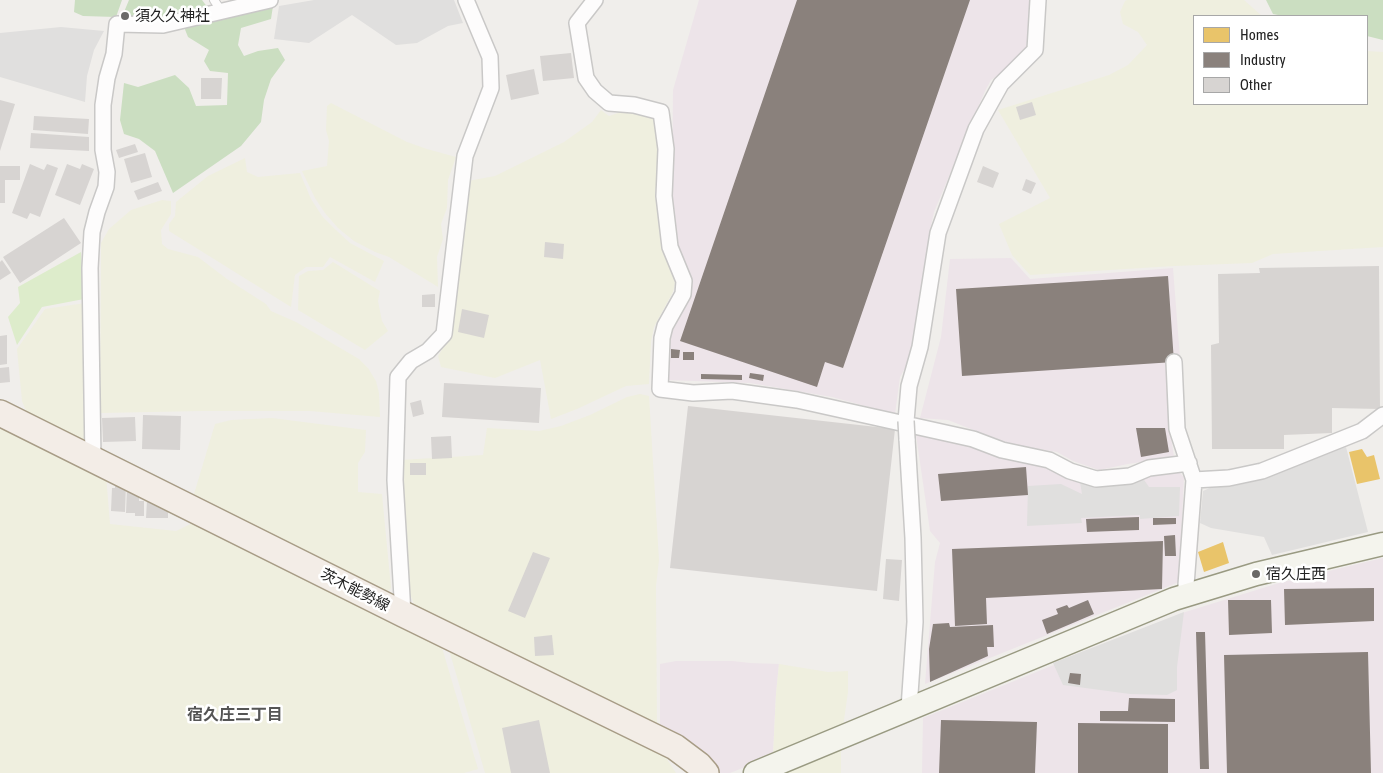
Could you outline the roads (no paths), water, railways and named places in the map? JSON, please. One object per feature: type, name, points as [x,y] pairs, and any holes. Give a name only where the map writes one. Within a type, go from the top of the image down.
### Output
[{"type":"main road","name":"茨木能勢線","points":[[0,413],[674,747],[706,773]]},
{"type":"street","points":[[94,460],[90,268],[92,232],[106,187],[107,172],[103,150],[103,104],[107,78],[114,54],[117,24],[164,25],[218,6],[270,0]]},
{"type":"street","points":[[403,614],[395,480],[398,377],[411,361],[428,351],[444,334],[465,156],[491,88],[490,57],[466,0]]},
{"type":"street","points":[[595,0],[577,22],[586,78],[609,103],[634,105],[661,112],[666,149],[664,196],[670,247],[684,281],[683,294],[665,326],[662,338],[660,389],[693,393],[732,391],[797,400],[973,440],[1002,450],[1049,460],[1070,471],[1096,479],[1130,476],[1149,468],[1189,463]]},
{"type":"street","points":[[909,708],[914,622],[913,538],[906,421],[909,386],[920,347],[938,233],[976,129],[1001,84],[1034,50],[1038,0]]},
{"type":"street","points":[[1174,362],[1177,429],[1194,480],[1186,585],[1187,594]]},
{"type":"street","points":[[1194,480],[1229,478],[1262,471],[1362,431],[1383,415]]},
{"type":"street","points":[[755,773],[1187,594],[1256,574],[1383,544]]},
{"type":"place","name":"須久久神社","points":[[125,16]]},
{"type":"place","name":"宿久庄西","points":[[1256,574]]},
{"type":"district","name":"宿久庄三丁目","points":[[235,715]]}]
